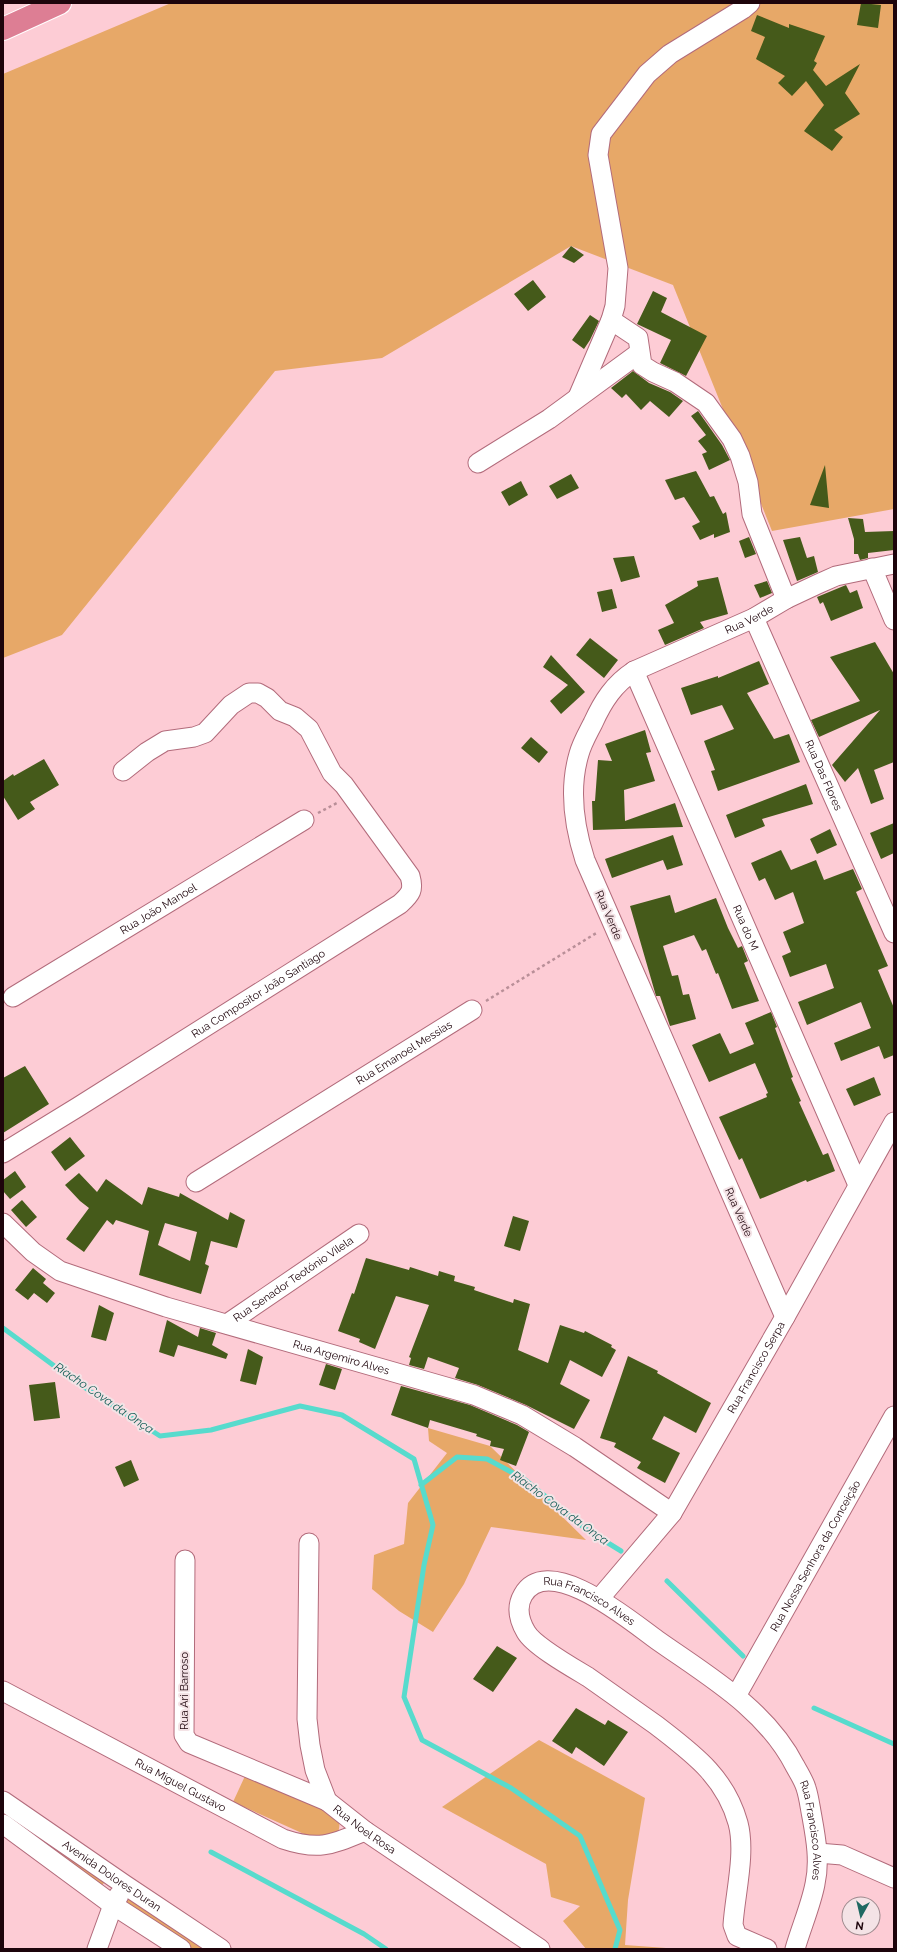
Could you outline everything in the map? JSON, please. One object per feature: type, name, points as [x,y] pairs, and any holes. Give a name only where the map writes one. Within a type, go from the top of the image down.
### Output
[{"type":"highway","points":[[3,29],[60,3]]},
{"type":"street","points":[[578,397],[611,320],[615,306],[618,268],[598,155],[601,134],[628,97],[652,69],[670,54],[750,3]]},
{"type":"street","points":[[478,463],[549,419],[640,352],[638,338],[611,320]]},
{"type":"street","name":"Rua Verde","points":[[640,352],[642,365],[675,382],[706,403],[732,439],[740,456],[750,496],[752,514],[786,599]]},
{"type":"street","name":"Rua Verde","points":[[785,1317],[612,923],[579,840],[573,789],[579,753],[602,703],[621,679],[634,671],[754,618],[786,599],[836,576],[894,564]]},
{"type":"street","points":[[872,568],[894,620]]},
{"type":"street","name":"Rua Das Flores","points":[[754,618],[894,933]]},
{"type":"street","name":"Rua do M","points":[[634,671],[858,1185]]},
{"type":"street","name":"Rua Compositor João Santiago","points":[[3,1153],[400,904],[410,894],[413,886],[410,876],[351,796],[332,773],[309,729],[295,717],[280,711],[267,698],[258,693],[250,693],[231,705],[205,733],[194,737],[165,741],[147,752],[123,771]]},
{"type":"street","name":"Rua João Manoel","points":[[13,997],[304,820]]},
{"type":"street","name":"Rua Emanoel Messias","points":[[196,1182],[472,1010]]},
{"type":"street","name":"Rua Francisco Serpa","points":[[599,1599],[672,1513],[785,1317],[894,1122]]},
{"type":"street","name":"Rua Argemiro Alves","points":[[3,1223],[33,1252],[60,1271],[166,1307],[474,1395],[522,1415],[575,1447],[672,1513]]},
{"type":"street","name":"Rua Senador Teotónio Vilela","points":[[227,1324],[359,1234]]},
{"type":"street","name":"Rua Nossa Senhora da Conceição","points":[[736,1696],[894,1416]]},
{"type":"street","name":"Rua Noel Rosa","points":[[308,1543],[307,1719],[315,1770],[327,1801],[365,1831],[540,1949]]},
{"type":"street","name":"Rua Ari Barroso","points":[[185,1560],[184,1735],[189,1743],[195,1746],[327,1801]]},
{"type":"street","name":"Rua Francisco Alves","points":[[767,1949],[737,1936],[733,1925],[740,1850],[738,1824],[728,1798],[713,1773],[696,1755],[615,1695],[550,1653],[527,1634],[519,1616],[519,1602],[526,1590],[536,1584],[548,1581],[566,1583],[599,1599],[736,1696],[772,1731],[790,1756],[806,1786],[818,1853],[816,1884],[795,1949]]},
{"type":"street","name":"Rua Miguel Gustavo","points":[[3,1691],[283,1839],[300,1844],[315,1846],[331,1844],[365,1831]]},
{"type":"street","name":"Avenida Dolores Duran","points":[[3,1801],[221,1949]]},
{"type":"street","name":"Avenida Dolores Duran","points":[[3,1824],[114,1904],[180,1949]]},
{"type":"street","points":[[818,1853],[842,1855],[894,1878]]},
{"type":"street","points":[[97,1949],[114,1904],[125,1885]]},
{"type":"path","points":[[304,820],[351,796]]},
{"type":"path","points":[[472,1010],[612,923]]},
{"type":"shaded area","points":[[171,3],[894,3],[894,509],[772,531],[673,285],[571,246],[382,358],[275,371],[62,635],[3,658],[3,74]]},
{"type":"shaded area","points":[[428,1428],[490,1446],[586,1540],[491,1527],[464,1584],[433,1632],[399,1611],[372,1589],[374,1555],[404,1544],[408,1503],[447,1453],[429,1441]]},
{"type":"shaded area","points":[[539,1740],[645,1798],[628,1900],[625,1945],[666,1949],[586,1949],[563,1921],[580,1906],[551,1897],[546,1864],[442,1807]]},
{"type":"shaded area","points":[[245,1776],[335,1815],[339,1825],[337,1835],[318,1838],[304,1834],[233,1802]]},
{"type":"shaded area","points":[[3,1811],[105,1882],[101,1886],[3,1820]]},
{"type":"shaded area","points":[[125,1896],[206,1949],[193,1949],[124,1902]]},
{"type":"building","points":[[861,3],[881,5],[878,28],[857,25]]},
{"type":"building","points":[[757,15],[789,28],[789,24],[825,36],[814,61],[817,63],[813,70],[826,86],[860,64],[845,93],[860,114],[834,130],[843,137],[832,151],[804,131],[824,105],[806,81],[792,96],[778,83],[785,76],[756,59],[765,37],[751,31]]},
{"type":"building","points":[[571,246],[584,255],[574,263],[562,257]]},
{"type":"building","points":[[533,280],[546,297],[528,311],[514,294]]},
{"type":"building","points":[[653,291],[667,298],[661,312],[707,336],[686,376],[660,363],[671,340],[637,324]]},
{"type":"building","points":[[590,315],[599,321],[584,349],[572,340]]},
{"type":"building","points":[[633,371],[649,383],[670,392],[683,401],[669,417],[650,401],[641,410],[626,394],[622,398],[611,388]]},
{"type":"building","points":[[698,411],[722,445],[730,460],[709,470],[702,454],[707,452],[698,441],[706,435],[691,416]]},
{"type":"building","points":[[825,465],[829,508],[810,505]]},
{"type":"building","points":[[696,471],[710,497],[714,496],[723,514],[726,512],[730,532],[714,538],[714,534],[700,540],[692,526],[700,522],[684,497],[675,500],[665,480]]},
{"type":"building","points":[[571,474],[579,488],[557,499],[549,486]]},
{"type":"building","points":[[521,481],[528,495],[509,506],[501,492]]},
{"type":"building","points":[[848,518],[863,519],[865,532],[894,531],[894,550],[868,553],[868,558],[860,560],[858,554],[854,554],[854,539]]},
{"type":"building","points":[[749,537],[756,554],[745,558],[739,541]]},
{"type":"building","points":[[800,537],[807,558],[814,556],[818,572],[797,581],[783,540]]},
{"type":"building","points":[[634,556],[640,577],[621,582],[613,558]]},
{"type":"building","points":[[718,577],[728,614],[700,622],[704,628],[665,645],[658,630],[674,623],[665,605],[698,586],[697,581]]},
{"type":"building","points":[[767,581],[772,593],[760,598],[754,585]]},
{"type":"building","points":[[846,585],[850,593],[857,590],[863,608],[831,621],[823,602],[820,604],[817,597]]},
{"type":"building","points":[[612,589],[617,608],[602,612],[597,592]]},
{"type":"building","points":[[590,638],[618,660],[604,678],[576,655]]},
{"type":"building","points":[[875,642],[894,674],[894,762],[874,770],[884,799],[871,804],[858,768],[845,782],[832,765],[880,710],[819,737],[811,720],[860,701],[830,657]]},
{"type":"building","points":[[551,655],[585,692],[561,714],[550,701],[568,685],[543,667]]},
{"type":"building","points":[[759,661],[769,684],[747,693],[774,739],[789,734],[800,762],[718,791],[711,771],[715,770],[704,741],[734,729],[722,705],[691,715],[681,688],[718,676],[718,678]]},
{"type":"building","points":[[645,730],[651,752],[646,753],[655,781],[624,790],[625,821],[675,803],[683,827],[593,830],[592,801],[595,801],[598,760],[612,761],[605,744]]},
{"type":"building","points":[[531,737],[548,752],[539,763],[521,748]]},
{"type":"building","points":[[44,759],[59,785],[30,802],[35,809],[18,820],[3,796],[3,781],[13,774],[14,776]]},
{"type":"building","points":[[806,784],[813,804],[762,819],[765,826],[735,838],[726,815]]},
{"type":"building","points":[[894,823],[894,853],[881,859],[870,833]]},
{"type":"building","points":[[830,829],[837,845],[817,854],[810,839]]},
{"type":"building","points":[[673,835],[683,865],[667,870],[663,860],[612,878],[605,859]]},
{"type":"building","points":[[781,850],[791,870],[816,860],[824,880],[853,869],[862,889],[856,892],[888,966],[878,970],[894,1008],[894,1055],[884,1059],[879,1046],[841,1061],[834,1043],[871,1028],[861,1002],[807,1025],[798,1002],[834,988],[826,964],[790,977],[782,956],[791,952],[783,932],[804,923],[793,892],[775,900],[765,878],[759,881],[751,863]]},
{"type":"building","points":[[670,895],[675,913],[716,898],[738,948],[742,946],[748,961],[744,963],[759,1001],[732,1009],[718,973],[716,974],[706,949],[702,951],[694,935],[663,946],[672,976],[678,975],[683,995],[689,994],[696,1019],[670,1026],[660,996],[656,996],[630,906]]},
{"type":"building","points":[[771,1012],[777,1027],[775,1028],[793,1077],[791,1078],[801,1101],[799,1102],[823,1155],[828,1153],[835,1171],[807,1182],[806,1180],[760,1199],[742,1158],[739,1160],[719,1117],[767,1097],[766,1094],[768,1093],[755,1063],[709,1082],[692,1045],[720,1033],[730,1054],[754,1044],[745,1023]]},
{"type":"building","points":[[25,1066],[49,1104],[3,1133],[3,1078]]},
{"type":"building","points":[[874,1077],[881,1095],[854,1106],[846,1089]]},
{"type":"building","points":[[70,1137],[85,1156],[65,1171],[51,1152]]},
{"type":"building","points":[[15,1171],[26,1187],[10,1199],[3,1191],[3,1180]]},
{"type":"building","points":[[79,1173],[97,1192],[106,1179],[142,1205],[148,1187],[179,1197],[180,1193],[228,1220],[230,1212],[245,1220],[237,1248],[211,1241],[205,1264],[209,1266],[201,1294],[139,1275],[149,1231],[116,1220],[113,1225],[107,1220],[84,1252],[66,1239],[89,1208],[65,1185]],"holes":[[[165,1223],[197,1232],[190,1261],[158,1245]]]},
{"type":"building","points":[[22,1200],[37,1217],[26,1227],[11,1210]]},
{"type":"building","points":[[513,1216],[529,1221],[520,1251],[504,1246]]},
{"type":"building","points":[[366,1258],[409,1270],[410,1267],[438,1276],[439,1271],[455,1276],[454,1281],[475,1287],[474,1290],[513,1303],[514,1299],[530,1304],[518,1350],[548,1363],[560,1325],[584,1333],[585,1331],[612,1345],[611,1347],[616,1350],[602,1377],[570,1360],[560,1384],[590,1400],[574,1429],[526,1405],[478,1385],[455,1378],[459,1368],[428,1357],[424,1369],[409,1365],[411,1358],[409,1357],[429,1305],[396,1296],[375,1349],[359,1342],[360,1339],[338,1331],[352,1293],[354,1294]]},
{"type":"building","points":[[33,1268],[46,1279],[43,1283],[55,1293],[47,1303],[34,1293],[28,1300],[15,1290]]},
{"type":"building","points":[[99,1305],[114,1313],[106,1341],[91,1337]]},
{"type":"building","points":[[167,1320],[198,1337],[200,1328],[216,1333],[212,1345],[228,1354],[226,1359],[178,1345],[174,1357],[159,1352]]},
{"type":"building","points":[[248,1349],[263,1357],[256,1385],[240,1381]]},
{"type":"building","points":[[628,1356],[658,1371],[657,1373],[711,1403],[696,1433],[664,1416],[652,1439],[680,1453],[665,1483],[637,1468],[641,1462],[614,1447],[616,1443],[600,1438]]},
{"type":"building","points":[[326,1364],[342,1369],[335,1390],[319,1385]]},
{"type":"building","points":[[55,1382],[60,1418],[34,1421],[29,1385]]},
{"type":"building","points":[[401,1386],[470,1405],[517,1425],[529,1432],[516,1466],[500,1460],[504,1449],[490,1446],[491,1441],[476,1436],[477,1434],[430,1420],[428,1428],[391,1415]]},
{"type":"building","points":[[131,1460],[139,1480],[124,1487],[115,1467]]},
{"type":"building","points":[[497,1646],[517,1658],[493,1692],[473,1679]]},
{"type":"building","points":[[576,1708],[605,1725],[608,1720],[628,1732],[604,1766],[576,1747],[572,1754],[552,1741]]},
{"type":"waterway","points":[[3,1328],[76,1382],[160,1436],[211,1430],[300,1406],[342,1415],[414,1459],[433,1525],[424,1565],[404,1697],[422,1740],[511,1788],[580,1836],[620,1930],[615,1949]]},
{"type":"waterway","name":"Riacho Cova da Onça","points":[[421,1485],[457,1457],[487,1459],[524,1479],[587,1530],[621,1551]]},
{"type":"waterway","name":"Riacho Cova da Onça","points":[[667,1581],[743,1656]]},
{"type":"waterway","name":"Riacho Cova da Onça","points":[[814,1708],[894,1744]]},
{"type":"waterway","points":[[211,1852],[364,1934],[386,1949]]}]
